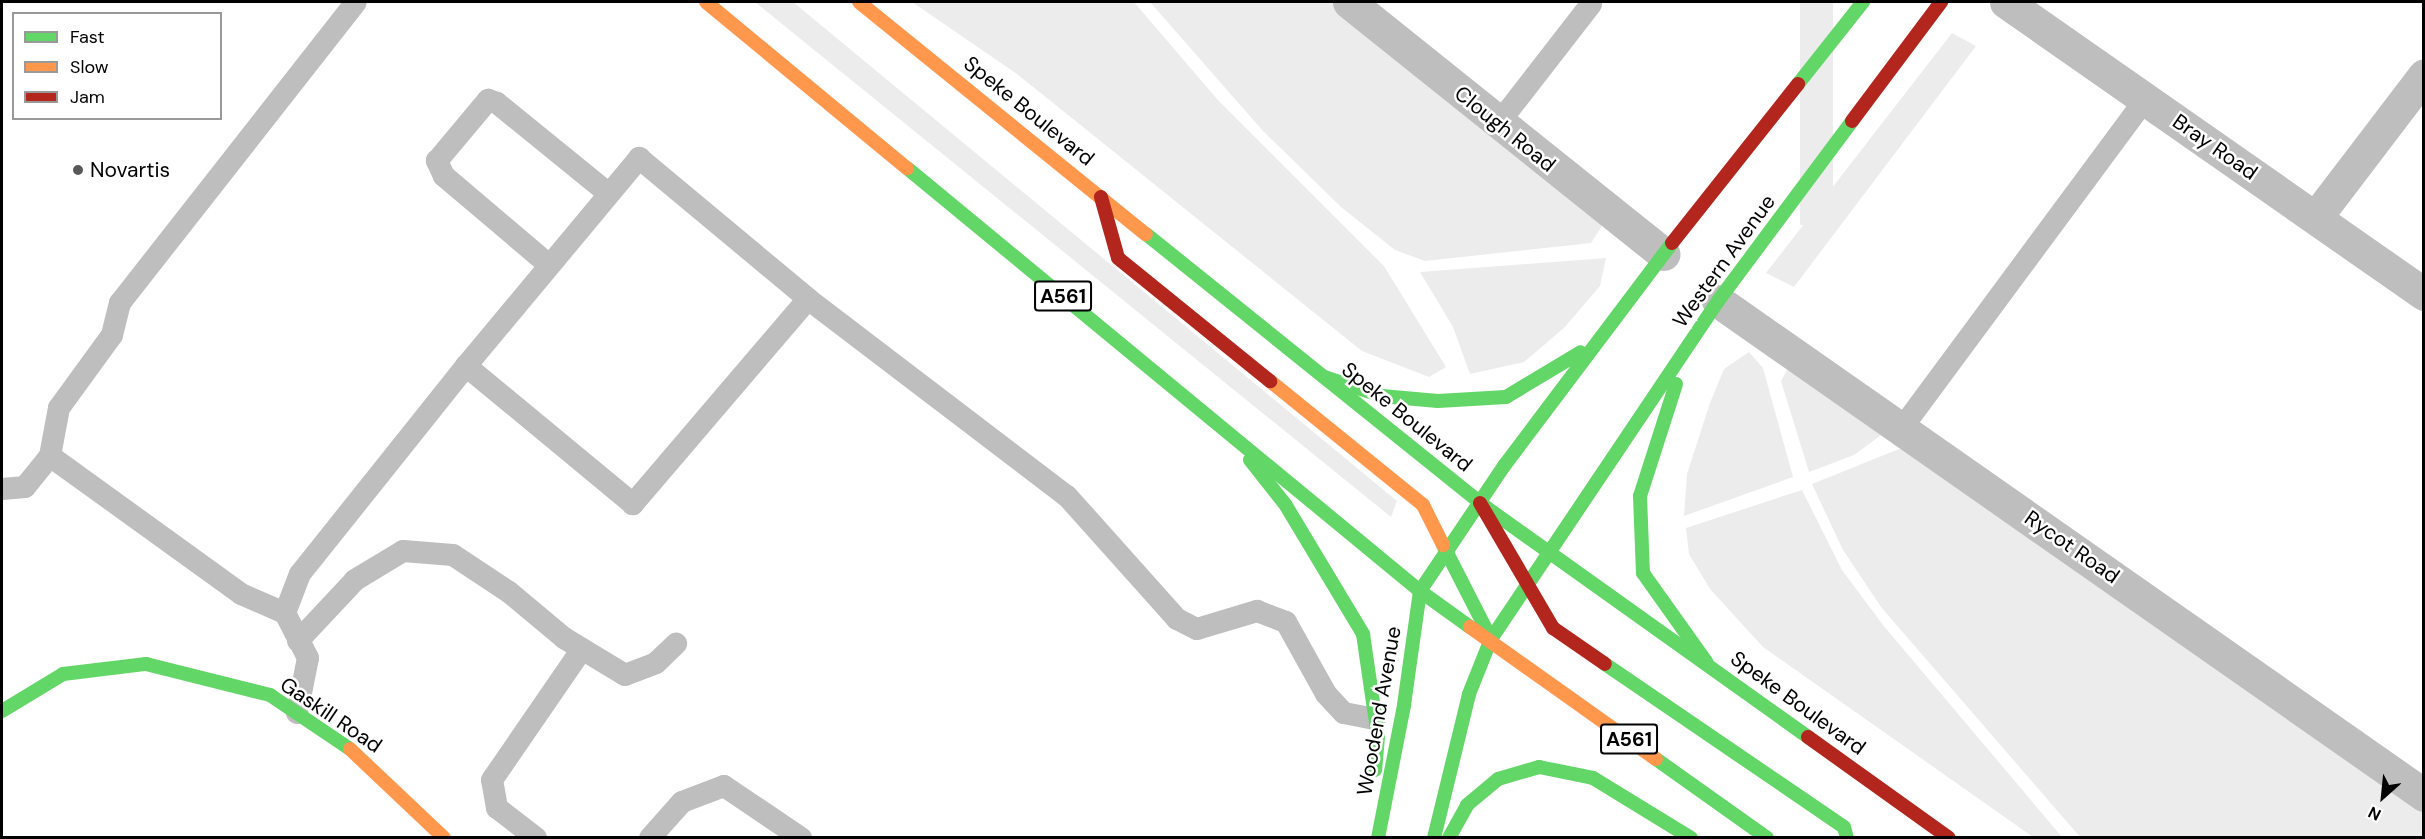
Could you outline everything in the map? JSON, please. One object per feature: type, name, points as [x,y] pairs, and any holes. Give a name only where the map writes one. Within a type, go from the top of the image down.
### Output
[{"type":"main road","name":"A561","points":[[706,2],[1420,591],[1491,639],[1767,837]]},
{"type":"main road","name":"Speke Boulevard","points":[[859,2],[1480,503],[1949,837]]},
{"type":"main road","points":[[1420,591],[1480,503],[1599,339],[1663,254],[1863,2]]},
{"type":"main road","name":"Western Avenue","points":[[1491,639],[1718,301],[1941,2]]},
{"type":"main road","name":"A561","points":[[1101,197],[1118,258],[1423,505],[1491,639]]},
{"type":"main road","points":[[1322,376],[1382,396],[1438,401],[1506,397],[1562,366],[1599,339]]},
{"type":"main road","points":[[1692,340],[1640,496],[1639,531],[1643,573],[1708,665]]},
{"type":"main road","points":[[1230,434],[1285,504],[1363,634],[1378,737],[1370,837]]},
{"type":"main road","name":"A561","points":[[1480,503],[1553,628],[1844,827],[1847,837]]},
{"type":"main road","name":"Woodend Avenue","points":[[1378,837],[1404,705],[1420,591]]},
{"type":"main road","points":[[1434,837],[1469,694],[1491,639]]},
{"type":"main road","name":"Gaskill Road","points":[[2,711],[63,674],[146,664],[270,695],[360,756],[444,837]]},
{"type":"main road","points":[[1449,837],[1467,805],[1498,779],[1539,767],[1593,778],[1691,837]]},
{"type":"street","name":"Clough Road","points":[[1349,2],[1498,124],[1663,254]]},
{"type":"street","name":"Bray Road","points":[[2006,2],[2424,294]]},
{"type":"street","points":[[2316,217],[2424,75]]},
{"type":"street","name":"Rycot Road","points":[[1718,301],[2424,795]]},
{"type":"lane","points":[[2,489],[25,487],[50,456],[59,408],[112,335],[120,303],[356,2]]},
{"type":"lane","points":[[1498,124],[1591,4]]},
{"type":"lane","points":[[1902,428],[2146,98]]},
{"type":"lane","points":[[549,265],[444,176],[437,161],[488,99],[497,103],[609,194]]},
{"type":"lane","points":[[285,613],[300,574],[466,366],[639,158],[808,299],[1067,496],[1177,619],[1197,629],[1257,611],[1286,622],[1326,694],[1344,712],[1375,718]]},
{"type":"lane","points":[[466,366],[633,504],[808,299]]},
{"type":"lane","points":[[50,456],[241,594],[285,613],[308,658],[297,713]]},
{"type":"lane","points":[[298,641],[355,580],[403,551],[453,555],[582,649],[625,675],[656,663],[676,644]]},
{"type":"lane","points":[[536,837],[497,808],[492,780],[582,649]]},
{"type":"lane","points":[[650,837],[682,801],[724,786],[801,837]]},
{"type":"shaded area","points":[[755,2],[793,2],[1397,501],[1391,517]]},
{"type":"shaded area","points":[[912,2],[1134,2],[1217,99],[1384,266],[1446,367],[1429,377],[1362,351],[1017,74]]},
{"type":"shaded area","points":[[1150,2],[1334,2],[1604,223],[1591,243],[1425,261],[1395,250],[1341,207],[1263,131]]},
{"type":"shaded area","points":[[1800,2],[1833,2],[1833,225],[1800,225]]},
{"type":"shaded area","points":[[1952,33],[1976,46],[1794,287],[1766,273]]},
{"type":"shaded area","points":[[1606,258],[1600,286],[1564,328],[1524,362],[1470,374],[1453,327],[1420,272]]},
{"type":"shaded area","points":[[1749,352],[1763,368],[1793,477],[1684,516],[1687,474],[1710,403],[1724,369]]},
{"type":"shaded area","points":[[1790,365],[1884,433],[1854,455],[1809,472],[1781,381]]},
{"type":"shaded area","points":[[1904,447],[2423,812],[2423,837],[2080,837],[1881,607],[1843,550],[1812,484]]},
{"type":"shaded area","points":[[1802,490],[1842,570],[1883,625],[2062,837],[2033,837],[1763,647],[1710,589],[1689,554],[1686,528]]},
{"type":"traffic: fast","points":[[1798,84],[1863,2]]},
{"type":"traffic: fast","points":[[1434,838],[1469,694],[1491,639],[1718,301],[1852,121]]},
{"type":"traffic: fast","points":[[907,168],[1420,591],[1470,627]]},
{"type":"traffic: fast","points":[[1146,234],[1480,503],[1808,737]]},
{"type":"traffic: fast","points":[[1378,838],[1404,705],[1420,591],[1504,466],[1672,243]]},
{"type":"traffic: fast","points":[[1324,377],[1382,396],[1438,401],[1506,397],[1581,352]]},
{"type":"traffic: fast","points":[[1676,384],[1640,496],[1643,573],[1707,663]]},
{"type":"traffic: fast","points":[[1250,460],[1285,504],[1363,634],[1378,737],[1375,770]]},
{"type":"traffic: fast","points":[[1443,545],[1491,639]]},
{"type":"traffic: fast","points":[[2,711],[63,674],[146,664],[270,695],[350,749]]},
{"type":"traffic: fast","points":[[1605,664],[1844,827],[1847,838]]},
{"type":"traffic: fast","points":[[1656,759],[1767,838]]},
{"type":"traffic: fast","points":[[1449,838],[1467,805],[1498,779],[1539,767],[1593,778],[1691,838]]},
{"type":"traffic: slow","points":[[706,2],[907,168]]},
{"type":"traffic: slow","points":[[859,2],[1146,234]]},
{"type":"traffic: slow","points":[[1270,381],[1423,505],[1443,545]]},
{"type":"traffic: slow","points":[[1470,627],[1656,759]]},
{"type":"traffic: slow","points":[[350,749],[444,838]]},
{"type":"traffic: jam","points":[[1852,121],[1941,2]]},
{"type":"traffic: jam","points":[[1672,243],[1798,84]]},
{"type":"traffic: jam","points":[[1101,197],[1118,258],[1270,381]]},
{"type":"traffic: jam","points":[[1480,503],[1553,628],[1605,664]]},
{"type":"traffic: jam","points":[[1808,737],[1949,838]]},
{"type":"place","name":"Novartis","points":[[78,170]]}]
